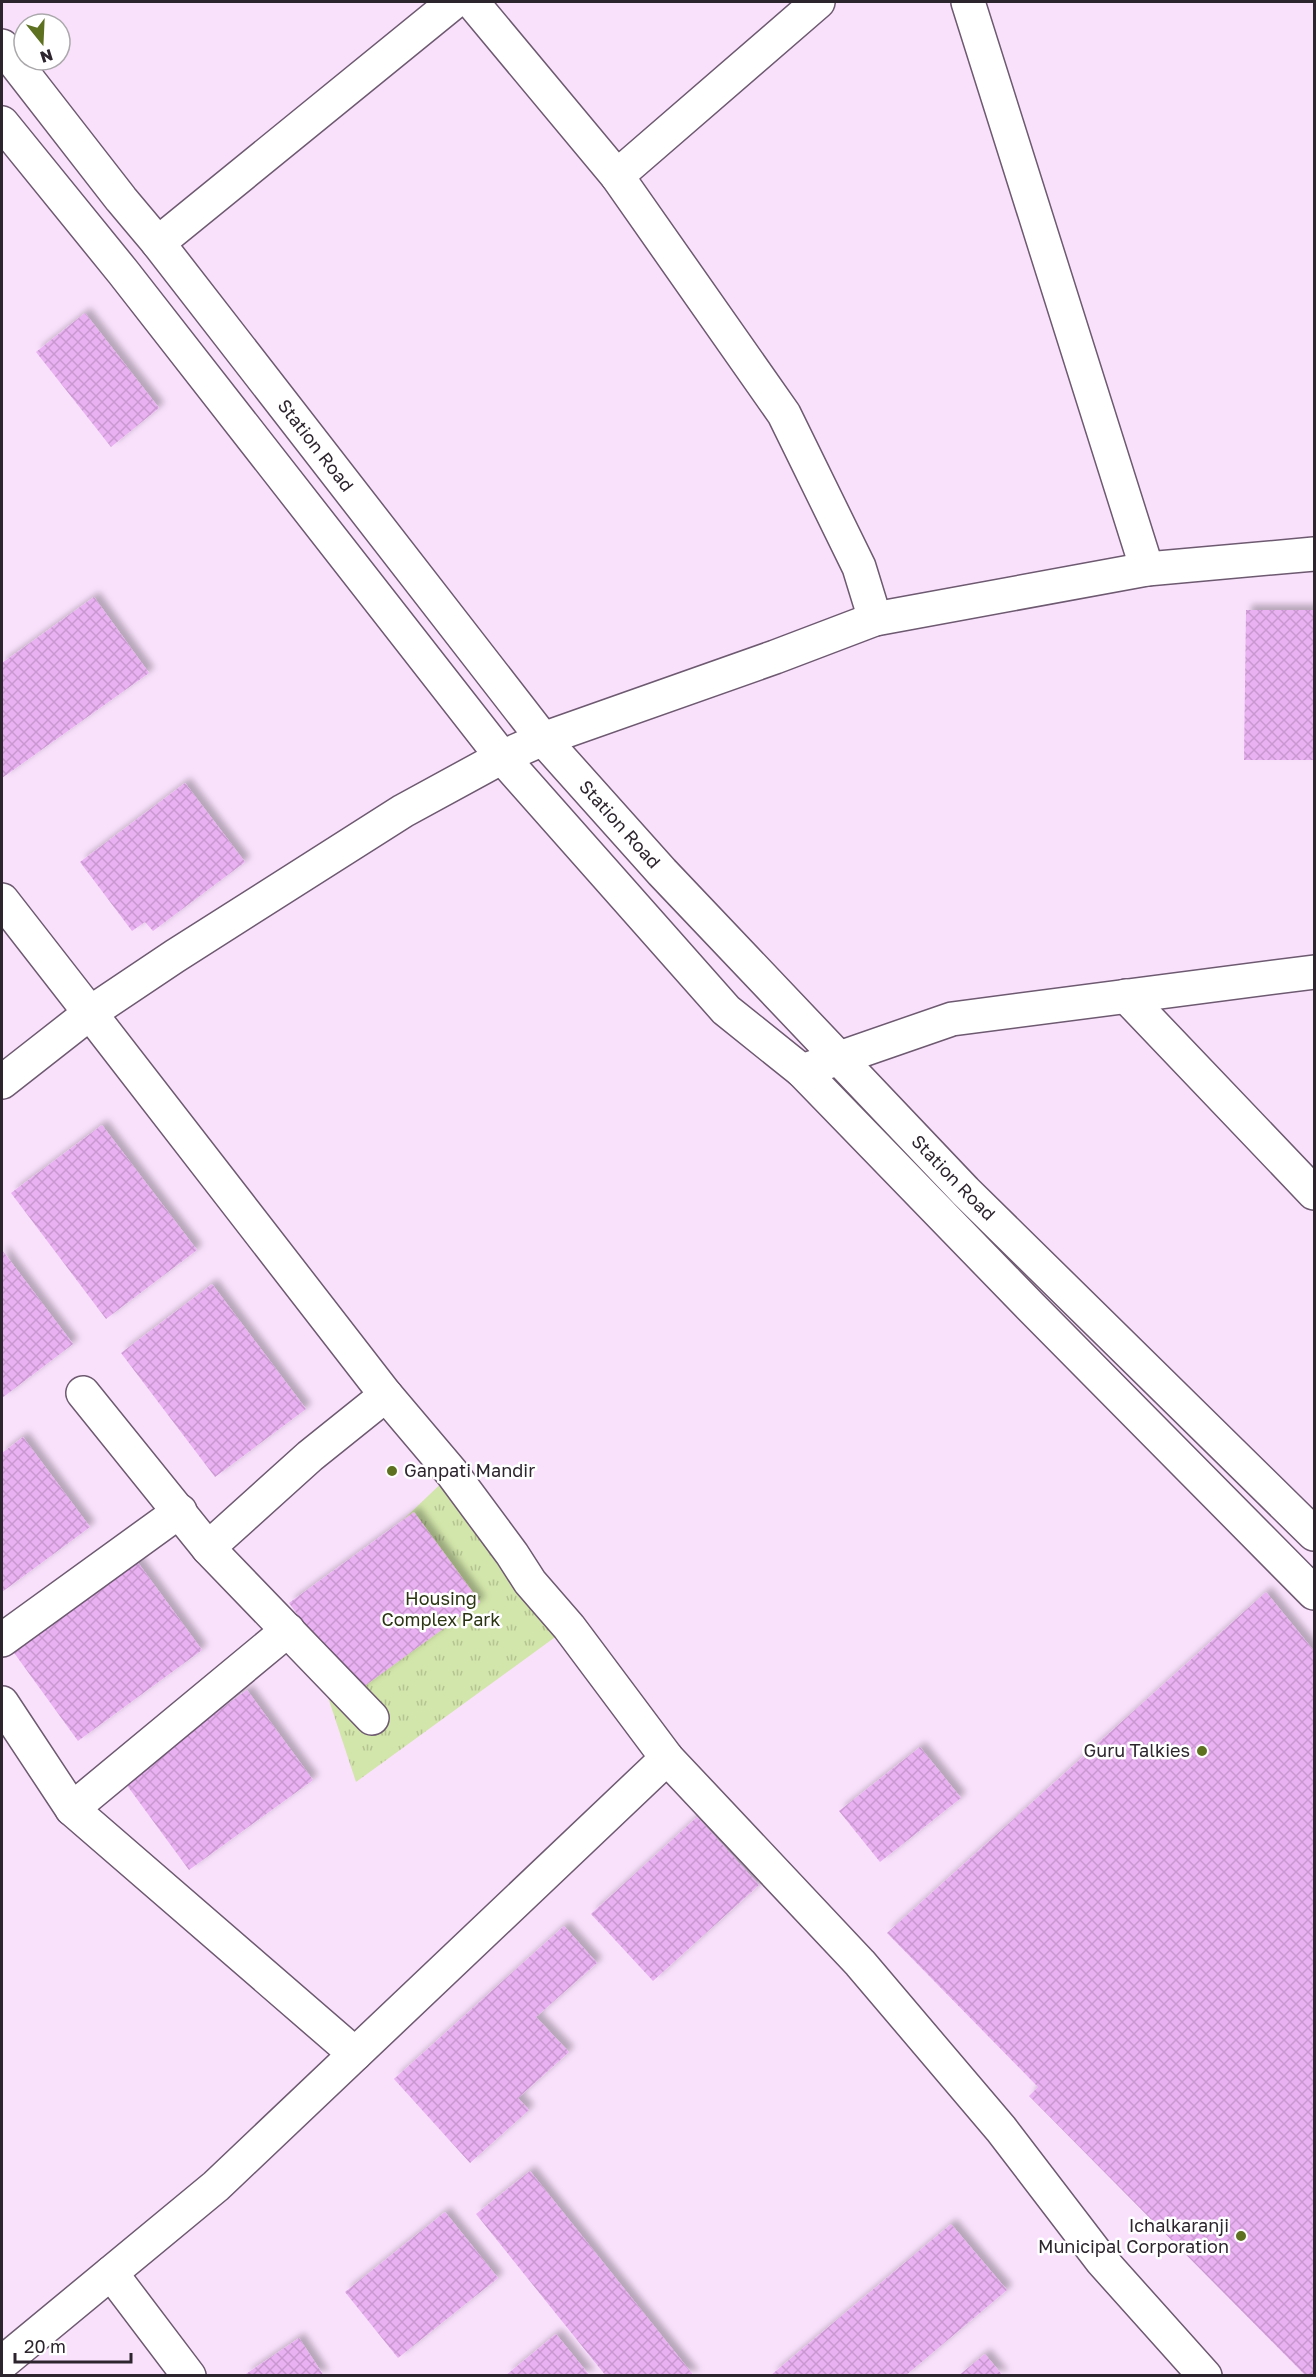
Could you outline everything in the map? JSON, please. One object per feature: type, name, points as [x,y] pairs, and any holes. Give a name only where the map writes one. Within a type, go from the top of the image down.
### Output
[{"type":"street","points":[[158,243],[454,2]]},
{"type":"street","points":[[472,2],[617,176],[784,414],[859,567],[875,620]]},
{"type":"street","points":[[617,176],[818,2]]},
{"type":"street","points":[[968,2],[1147,569]]},
{"type":"street","name":"Station Road","points":[[2,46],[543,739],[662,872],[965,1191],[1314,1534]]},
{"type":"street","name":"Station Road","points":[[2,123],[123,272],[502,757],[726,1010],[802,1071],[1021,1297],[1314,1593]]},
{"type":"street","points":[[2,1082],[90,1013],[403,810],[502,757],[543,739],[875,620],[1147,569],[1314,554]]},
{"type":"street","points":[[2,900],[386,1395],[452,1473],[530,1582],[569,1627],[667,1758],[860,1963],[1001,2129],[1102,2261],[1205,2376]]},
{"type":"street","points":[[802,1071],[952,1019],[1314,972]]},
{"type":"street","points":[[1126,996],[1314,1193]]},
{"type":"street","points":[[83,1393],[208,1548],[372,1718]]},
{"type":"street","points":[[208,1548],[310,1456],[386,1395]]},
{"type":"street","points":[[2,1640],[180,1511]]},
{"type":"street","points":[[72,1809],[288,1630]]},
{"type":"street","points":[[2,1703],[72,1809],[355,2054]]},
{"type":"street","points":[[2,2363],[216,2186],[667,1758]]},
{"type":"street","points":[[111,2273],[189,2376]]},
{"type":"green space","name":"Housing Complex Park","points":[[452,1473],[569,1627],[356,1782],[322,1679],[288,1630]]},
{"type":"building","points":[[85,313],[159,408],[111,447],[36,352]]},
{"type":"building","points":[[94,597],[149,673],[2,778],[2,663]]},
{"type":"building","points":[[1246,610],[1314,610],[1314,760],[1244,760]]},
{"type":"building","points":[[185,783],[245,862],[153,931],[145,922],[132,931],[80,862]]},
{"type":"building","points":[[102,1125],[197,1250],[106,1319],[11,1193]]},
{"type":"building","points":[[2,1250],[73,1344],[2,1398]]},
{"type":"building","points":[[212,1284],[306,1409],[215,1477],[121,1353]]},
{"type":"building","points":[[23,1437],[90,1527],[2,1592],[2,1453]]},
{"type":"building","points":[[414,1512],[480,1602],[355,1693],[289,1603]]},
{"type":"building","points":[[136,1560],[202,1650],[78,1741],[12,1650]]},
{"type":"building","points":[[1266,1592],[1314,1651],[1314,2376],[1306,2376],[1029,2096],[1038,2087],[887,1933]]},
{"type":"building","points":[[247,1690],[313,1780],[189,1870],[123,1780]]},
{"type":"building","points":[[920,1747],[961,1798],[880,1862],[839,1811]]},
{"type":"building","points":[[697,1817],[759,1885],[653,1981],[591,1914]]},
{"type":"building","points":[[564,1926],[597,1963],[536,2017],[569,2052],[518,2098],[529,2110],[470,2163],[394,2079]]},
{"type":"building","points":[[530,2171],[694,2376],[606,2376],[476,2214]]},
{"type":"building","points":[[445,2212],[498,2278],[398,2358],[345,2292]]},
{"type":"building","points":[[951,2224],[1007,2290],[905,2376],[770,2376]]},
{"type":"building","points":[[556,2334],[590,2376],[505,2376]]},
{"type":"building","points":[[299,2338],[324,2376],[243,2376]]},
{"type":"building","points":[[985,2354],[1003,2376],[958,2376]]},
{"type":"place","name":"Ganpati Mandir","points":[[392,1471]]},
{"type":"place","name":"Guru Talkies","points":[[1202,1751]]},
{"type":"place","name":"Ichalkaranji Municipal Corporation","points":[[1241,2236]]}]
